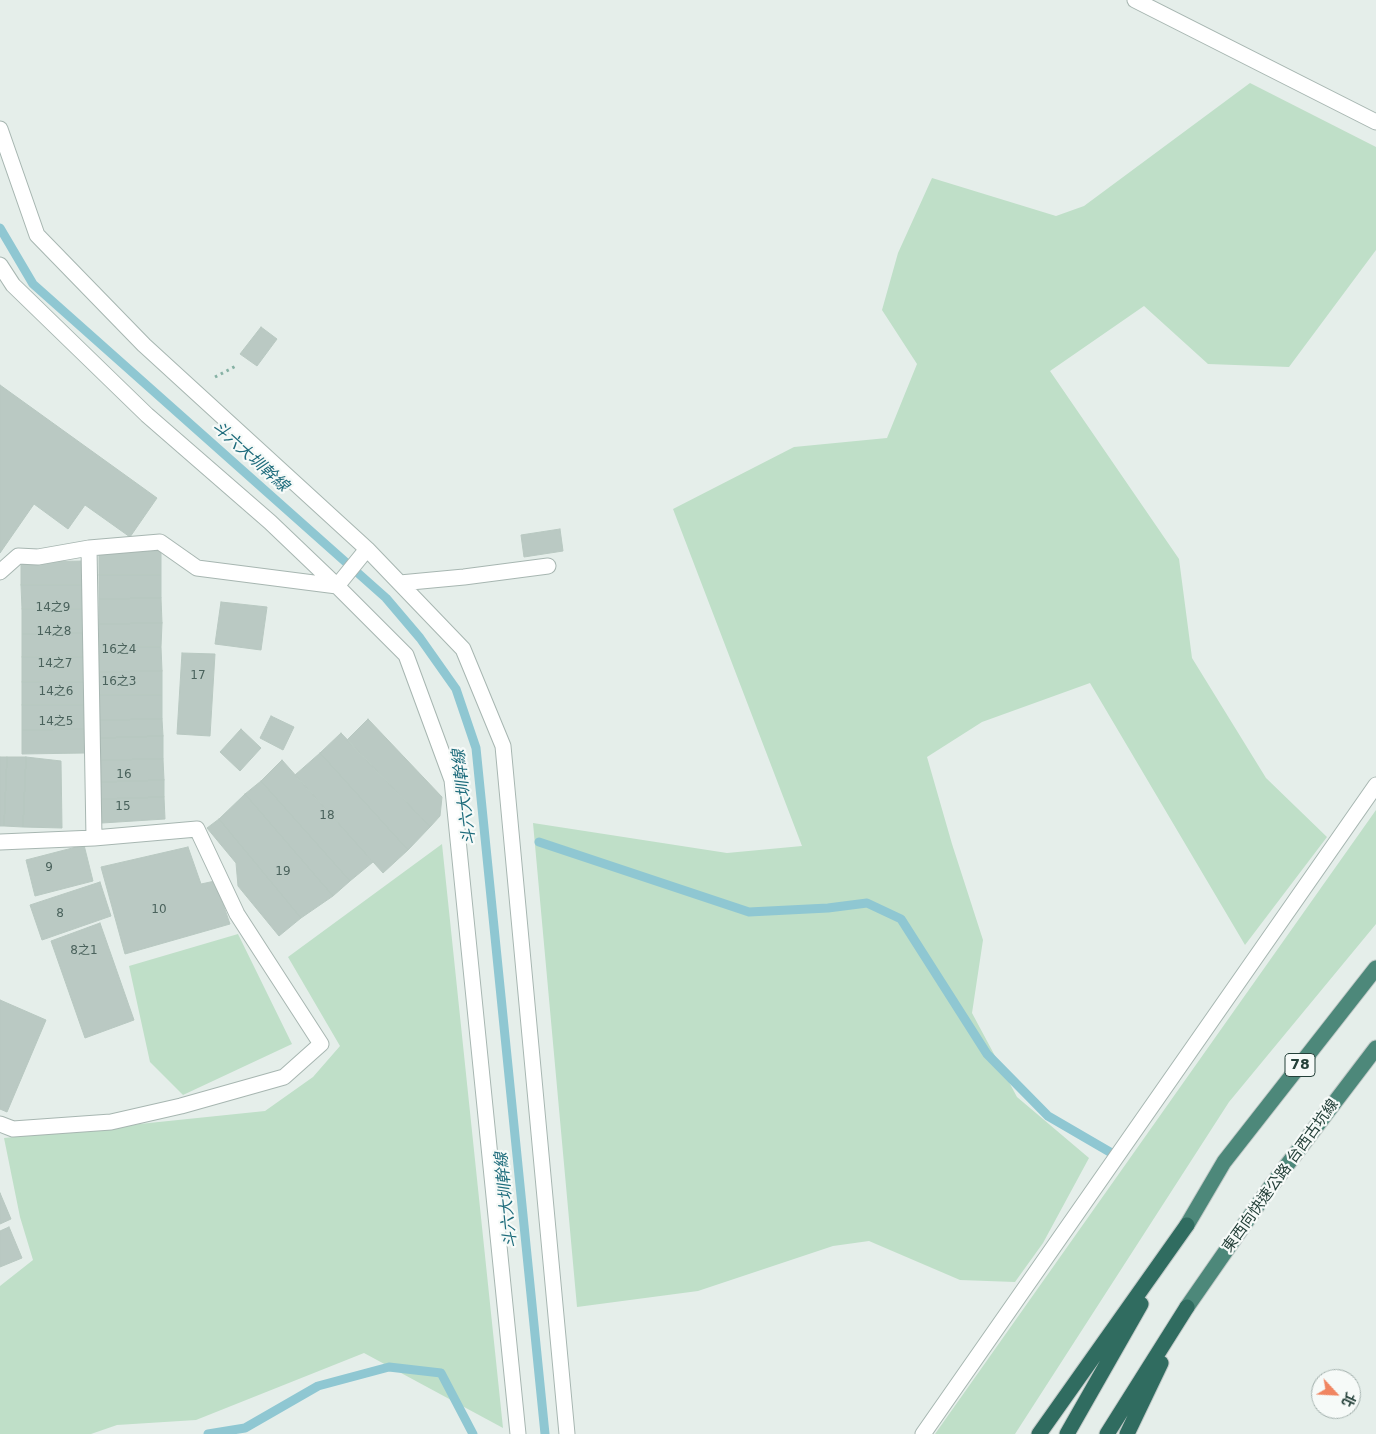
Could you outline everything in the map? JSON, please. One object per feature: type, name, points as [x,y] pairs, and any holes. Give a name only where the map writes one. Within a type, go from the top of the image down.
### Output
[{"type":"highway","name":"78","points":[[1187,1225],[1224,1162],[1376,968]]},
{"type":"highway","name":"東西向快速公路 台西古坑線","points":[[1187,1307],[1271,1186],[1376,1048]]},
{"type":"highway","points":[[1039,1434],[1187,1225]]},
{"type":"highway","points":[[1067,1434],[1187,1225]]},
{"type":"highway","points":[[1108,1434],[1187,1307]]},
{"type":"highway","points":[[1128,1434],[1187,1307]]},
{"type":"street","points":[[1135,0],[1376,122]]},
{"type":"street","points":[[0,129],[37,235],[144,345],[367,549],[463,649],[503,746],[567,1434]]},
{"type":"street","points":[[0,266],[13,285],[140,408],[270,522],[406,655],[452,780],[518,1434]]},
{"type":"street","points":[[0,572],[18,556],[38,557],[88,548],[160,542],[197,568],[337,586]]},
{"type":"street","points":[[88,548],[94,838]]},
{"type":"street","points":[[337,586],[367,549]]},
{"type":"street","points":[[400,583],[548,566]]},
{"type":"street","points":[[923,1434],[1376,785]]},
{"type":"street","points":[[0,842],[94,838],[197,830],[237,914],[321,1044],[284,1077],[181,1106],[111,1122],[13,1129],[0,1124]]},
{"type":"green space","points":[[1250,83],[1376,147],[1376,250],[1289,367],[1208,364],[1144,306],[1050,371],[1179,559],[1192,658],[1266,778],[1327,837],[1245,945],[1090,683],[982,722],[927,757],[952,844],[983,940],[972,1013],[1017,1097],[1089,1158],[1043,1243],[1015,1282],[960,1280],[869,1241],[833,1246],[698,1291],[577,1307],[533,823],[727,853],[802,846],[673,509],[794,447],[887,438],[917,364],[882,310],[898,253],[932,178],[1056,216],[1084,206]]},
{"type":"green space","points":[[1376,810],[1376,924],[1229,1102],[1015,1434],[935,1434]]},
{"type":"green space","points":[[442,844],[503,1428],[364,1353],[196,1420],[117,1425],[91,1434],[0,1434],[0,1286],[33,1260],[20,1217],[4,1138],[265,1111],[313,1077],[340,1046],[288,957]]},
{"type":"green space","points":[[238,934],[292,1044],[183,1095],[150,1062],[129,966]]},
{"type":"building","points":[[261,327],[277,339],[257,366],[240,354]]},
{"type":"building","points":[[0,385],[157,498],[130,537],[85,505],[68,529],[34,504],[0,553]]},
{"type":"building","points":[[560,529],[563,551],[524,557],[521,535]]},
{"type":"building","points":[[99,551],[161,551],[161,575],[99,575]]},
{"type":"building","points":[[84,561],[84,585],[21,585],[21,562]]},
{"type":"building","points":[[99,575],[161,575],[161,598],[99,599]]},
{"type":"building","points":[[21,585],[84,585],[84,609],[22,609]]},
{"type":"building","points":[[161,598],[162,623],[99,624],[99,599]]},
{"type":"building","points":[[221,602],[267,607],[261,650],[215,644]]},
{"type":"building","points":[[22,609],[84,609],[84,633],[22,634]]},
{"type":"building","points":[[162,623],[161,647],[99,647],[99,624]]},
{"type":"building","points":[[84,633],[84,657],[22,657],[22,634]]},
{"type":"building","points":[[99,647],[161,647],[162,671],[99,672]]},
{"type":"building","points":[[182,653],[215,654],[210,736],[177,734]]},
{"type":"building","points":[[22,657],[84,657],[85,682],[22,682]]},
{"type":"building","points":[[162,671],[162,695],[99,695],[99,672]]},
{"type":"building","points":[[22,682],[85,682],[85,705],[22,705]]},
{"type":"building","points":[[99,695],[162,695],[162,719],[99,720]]},
{"type":"building","points":[[22,705],[85,705],[85,729],[22,730]]},
{"type":"building","points":[[271,716],[294,727],[283,750],[260,738]]},
{"type":"building","points":[[162,719],[163,736],[100,738],[99,720]]},
{"type":"building","points":[[368,719],[442,797],[440,816],[430,827],[347,740]]},
{"type":"building","points":[[85,729],[85,753],[22,754],[22,730]]},
{"type":"building","points":[[241,729],[261,748],[240,771],[220,752]]},
{"type":"building","points":[[341,733],[430,827],[408,850],[320,753]]},
{"type":"building","points":[[163,736],[163,759],[101,760],[100,738]]},
{"type":"building","points":[[320,753],[408,850],[383,873],[295,775]]},
{"type":"building","points":[[0,757],[7,757],[4,826],[0,826]]},
{"type":"building","points":[[7,757],[26,757],[23,827],[4,826]]},
{"type":"building","points":[[26,757],[61,761],[62,828],[23,827]]},
{"type":"building","points":[[163,759],[164,780],[101,782],[101,760]]},
{"type":"building","points":[[282,760],[373,862],[350,881],[261,781]]},
{"type":"building","points":[[164,780],[164,797],[101,799],[101,782]]},
{"type":"building","points":[[261,781],[350,881],[333,896],[245,794]]},
{"type":"building","points":[[245,794],[333,896],[301,918],[219,819]]},
{"type":"building","points":[[164,797],[165,819],[102,823],[101,799]]},
{"type":"building","points":[[219,819],[301,918],[279,936],[238,886],[236,863],[207,828]]},
{"type":"building","points":[[84,845],[93,881],[35,896],[26,860]]},
{"type":"building","points":[[188,847],[201,884],[215,881],[230,924],[125,954],[101,867]]},
{"type":"building","points":[[100,882],[111,916],[42,940],[30,905]]},
{"type":"building","points":[[100,923],[134,1020],[85,1038],[51,941]]},
{"type":"building","points":[[0,1000],[46,1020],[7,1112],[0,1109]]},
{"type":"building","points":[[0,1193],[11,1219],[0,1224]]},
{"type":"building","points":[[9,1227],[22,1258],[0,1267],[0,1231]]},
{"type":"waterway","name":"斗六大圳幹線","points":[[0,228],[33,284],[386,598],[420,638],[456,689],[476,748],[545,1434]]},
{"type":"waterway","points":[[539,842],[749,912],[828,908],[867,903],[901,919],[987,1054],[1048,1116],[1115,1155]]},
{"type":"waterway","points":[[208,1434],[245,1428],[318,1386],[389,1367],[441,1373],[473,1434]]}]
